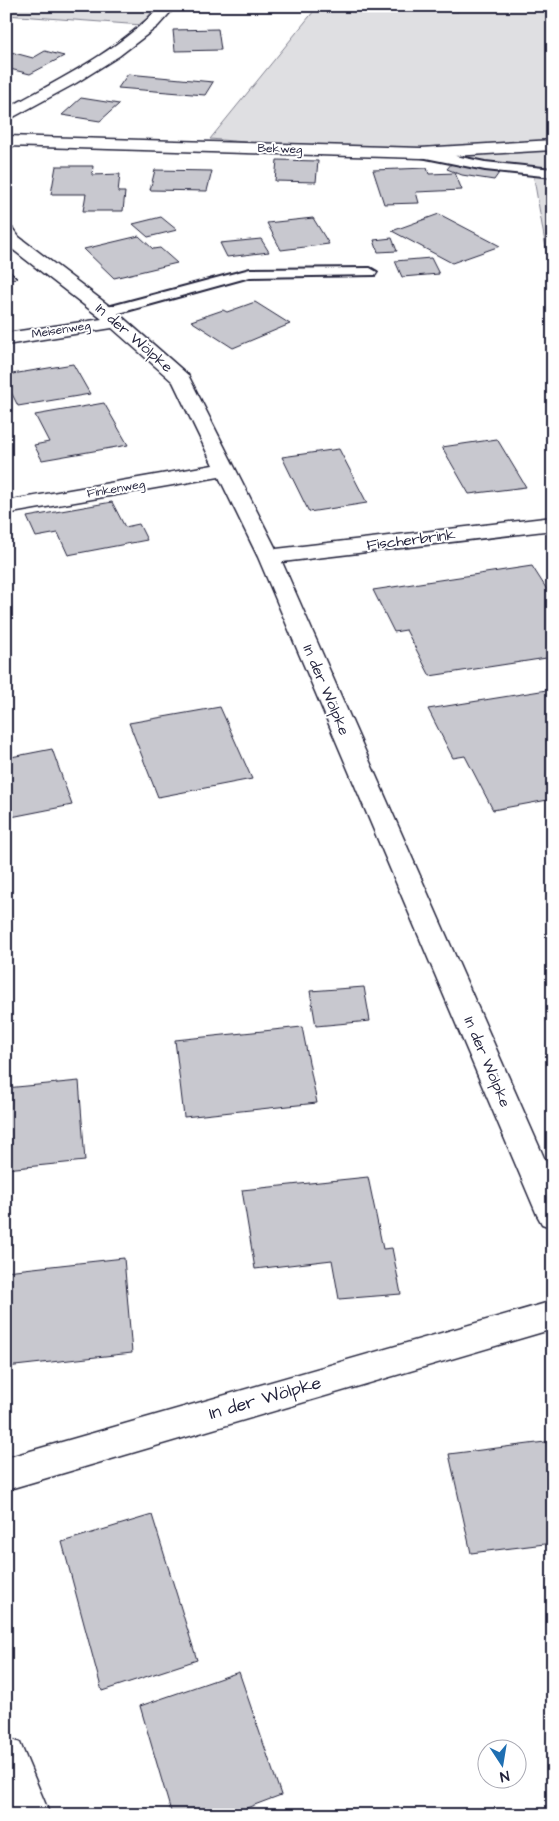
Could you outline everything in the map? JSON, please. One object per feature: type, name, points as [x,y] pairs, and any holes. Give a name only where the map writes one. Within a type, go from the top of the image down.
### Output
[{"type":"street","points":[[6,116],[125,46],[155,23],[169,6]]},
{"type":"street","name":"Bekweg","points":[[6,141],[421,153],[553,145]]},
{"type":"street","name":"In der Wölpke","points":[[6,232],[13,241],[111,317],[181,379],[269,558],[553,1215]]},
{"type":"street","name":"Meisenweg","points":[[6,339],[111,317]]},
{"type":"street","name":"Finkenweg","points":[[6,508],[226,469]]},
{"type":"street","name":"Fischerbrink","points":[[269,558],[553,523]]},
{"type":"street","name":"In der Wölpke","points":[[6,1474],[553,1315]]},
{"type":"street","points":[[6,1757],[30,1815]]},
{"type":"lane","points":[[421,153],[485,166],[553,173]]},
{"type":"lane","points":[[111,317],[250,273],[370,272]]},
{"type":"shaded area","points":[[6,6],[156,6],[142,25],[6,15]]},
{"type":"shaded area","points":[[318,6],[458,12],[459,6],[553,6],[553,289],[532,167],[210,139]]},
{"type":"building","points":[[218,29],[221,50],[175,51],[173,30]]},
{"type":"building","points":[[7,51],[33,58],[45,51],[64,56],[30,74],[6,68]]},
{"type":"building","points":[[128,74],[213,82],[205,95],[118,88]]},
{"type":"building","points":[[81,98],[119,104],[100,121],[62,115]]},
{"type":"building","points":[[277,160],[318,161],[316,182],[275,181]]},
{"type":"building","points":[[452,163],[501,170],[494,180],[462,175],[447,169]]},
{"type":"building","points":[[56,166],[93,166],[92,175],[120,174],[118,192],[125,192],[123,211],[83,211],[86,194],[51,194]]},
{"type":"building","points":[[427,168],[429,174],[455,173],[462,190],[416,192],[419,203],[384,204],[373,170]]},
{"type":"building","points":[[155,170],[212,171],[207,191],[150,190]]},
{"type":"building","points":[[439,214],[500,246],[452,263],[392,231]]},
{"type":"building","points":[[161,217],[177,230],[148,237],[133,224]]},
{"type":"building","points":[[313,218],[329,244],[281,250],[267,223]]},
{"type":"building","points":[[139,236],[153,249],[160,248],[177,263],[114,278],[84,249]]},
{"type":"building","points":[[392,238],[397,251],[378,252],[374,240]]},
{"type":"building","points":[[261,239],[269,252],[227,257],[220,243]]},
{"type":"building","points":[[431,258],[439,274],[402,277],[395,261]]},
{"type":"building","points":[[6,267],[17,278],[6,280]]},
{"type":"building","points":[[255,302],[290,324],[233,348],[191,321],[223,310],[227,312]]},
{"type":"building","points":[[73,364],[90,394],[18,406],[6,382],[6,375]]},
{"type":"building","points":[[104,403],[128,445],[42,460],[34,445],[49,442],[35,415]]},
{"type":"building","points":[[497,439],[526,487],[469,494],[442,447]]},
{"type":"building","points":[[339,449],[367,503],[309,512],[282,457]]},
{"type":"building","points":[[112,502],[125,527],[139,524],[147,540],[68,555],[58,533],[36,537],[27,517]]},
{"type":"building","points":[[532,566],[553,599],[553,657],[430,676],[406,630],[394,632],[373,590]]},
{"type":"building","points":[[553,689],[553,799],[493,810],[465,756],[453,758],[428,709]]},
{"type":"building","points":[[220,707],[252,779],[158,797],[129,723]]},
{"type":"building","points":[[52,749],[72,805],[6,818],[6,758]]},
{"type":"building","points":[[364,987],[370,1021],[316,1026],[310,991]]},
{"type":"building","points":[[302,1027],[317,1103],[184,1117],[175,1040]]},
{"type":"building","points":[[79,1081],[85,1161],[6,1169],[6,1088]]},
{"type":"building","points":[[368,1177],[383,1249],[392,1248],[401,1294],[339,1299],[332,1260],[255,1269],[242,1190]]},
{"type":"building","points":[[124,1258],[132,1353],[6,1367],[6,1271]]},
{"type":"building","points":[[553,1441],[553,1543],[471,1553],[449,1454]]},
{"type":"building","points":[[152,1515],[197,1660],[102,1691],[62,1542]]},
{"type":"building","points":[[239,1672],[281,1795],[228,1815],[172,1815],[140,1706]]}]
